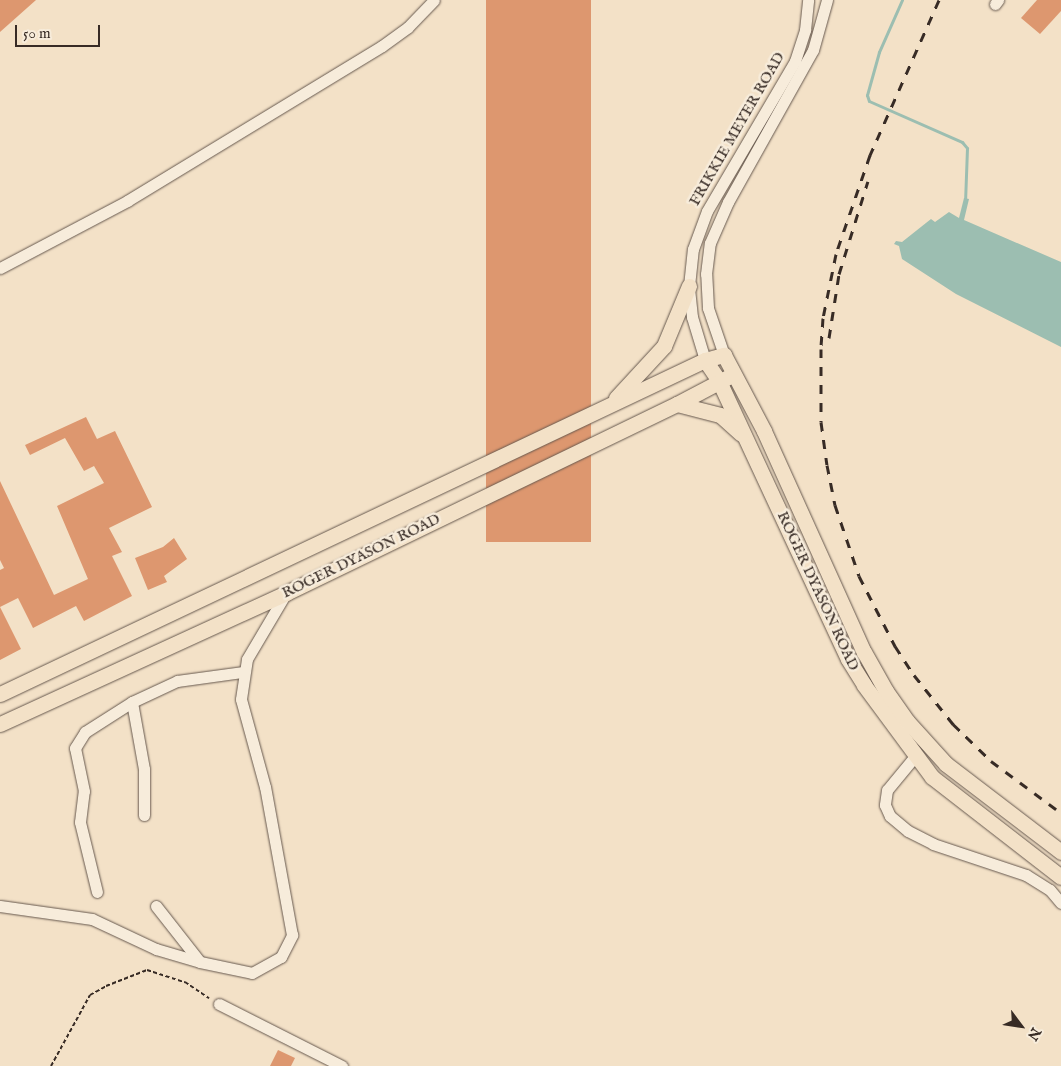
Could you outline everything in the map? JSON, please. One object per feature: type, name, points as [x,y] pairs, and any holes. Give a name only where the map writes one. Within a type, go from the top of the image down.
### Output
[{"type":"main road","points":[[608,407],[664,346],[689,286]]},
{"type":"main road","name":"ROGER DYASON ROAD","points":[[0,694],[706,360],[724,355],[768,439],[874,672],[928,745],[959,776],[1061,852]]},
{"type":"main road","name":"ROGER DYASON ROAD","points":[[706,360],[719,381],[848,659],[932,777],[1061,877]]},
{"type":"main road","name":"ROGER DYASON ROAD","points":[[0,724],[286,592],[677,404],[734,374]]},
{"type":"main road","points":[[677,404],[720,415],[746,438]]},
{"type":"main road","points":[[916,755],[928,745]]},
{"type":"street","points":[[0,268],[127,201],[358,61],[408,27],[434,0]]},
{"type":"street","name":"FRIKKIE MEYER ROAD","points":[[706,360],[692,317],[689,286],[691,259],[702,222],[795,61],[805,30],[808,0]]},
{"type":"street","name":"FRIKKIE MEYER ROAD","points":[[724,355],[708,308],[706,274],[710,243],[728,202],[810,58],[827,0]]},
{"type":"street","points":[[0,906],[92,920],[156,949],[200,962],[252,973],[281,957],[292,935],[265,787],[241,699],[247,659],[286,592]]},
{"type":"street","points":[[97,892],[80,822],[84,791],[75,748],[85,732],[132,702],[177,681],[244,672]]},
{"type":"street","points":[[132,702],[144,769],[144,815]]},
{"type":"street","points":[[916,755],[887,790],[885,805],[890,816],[908,832],[934,844],[1026,875],[1050,890],[1061,903]]},
{"type":"street","points":[[156,906],[200,962]]},
{"type":"street","points":[[219,1004],[342,1066]]},
{"type":"path","points":[[51,1066],[90,995],[147,970],[185,982],[219,1004]]},
{"type":"shaded area","points":[[964,198],[969,199],[964,220],[1061,262],[1061,347],[956,294],[902,259],[899,246],[894,244],[896,241],[902,242],[931,219],[935,222],[949,212],[959,218]]},
{"type":"building","points":[[0,0],[36,0],[0,32]]},
{"type":"building","points":[[486,0],[591,0],[591,542],[486,542]]},
{"type":"building","points":[[1037,0],[1061,0],[1061,11],[1040,34],[1021,18]]},
{"type":"building","points":[[86,417],[97,439],[115,431],[152,507],[109,528],[122,552],[112,556],[132,596],[84,621],[76,606],[33,628],[18,598],[0,607],[0,570],[4,568],[0,560],[0,481],[54,595],[88,579],[57,506],[104,483],[94,466],[84,471],[65,438],[30,455],[25,445]]},
{"type":"building","points":[[174,538],[187,559],[164,576],[167,582],[148,590],[135,558],[163,547]]},
{"type":"building","points":[[0,607],[21,649],[0,660]]},
{"type":"building","points":[[278,1050],[295,1058],[291,1066],[270,1066]]},
{"type":"waterway","points":[[902,0],[879,52],[867,95],[869,101],[962,142],[967,148],[965,202]]},
{"type":"railway","points":[[939,0],[870,155],[836,254],[823,318],[821,349],[821,422],[827,465],[835,505],[859,576],[895,646],[914,675],[953,724],[991,761],[1061,813]]},
{"type":"railway","points":[[829,338],[839,274],[868,181]]}]
